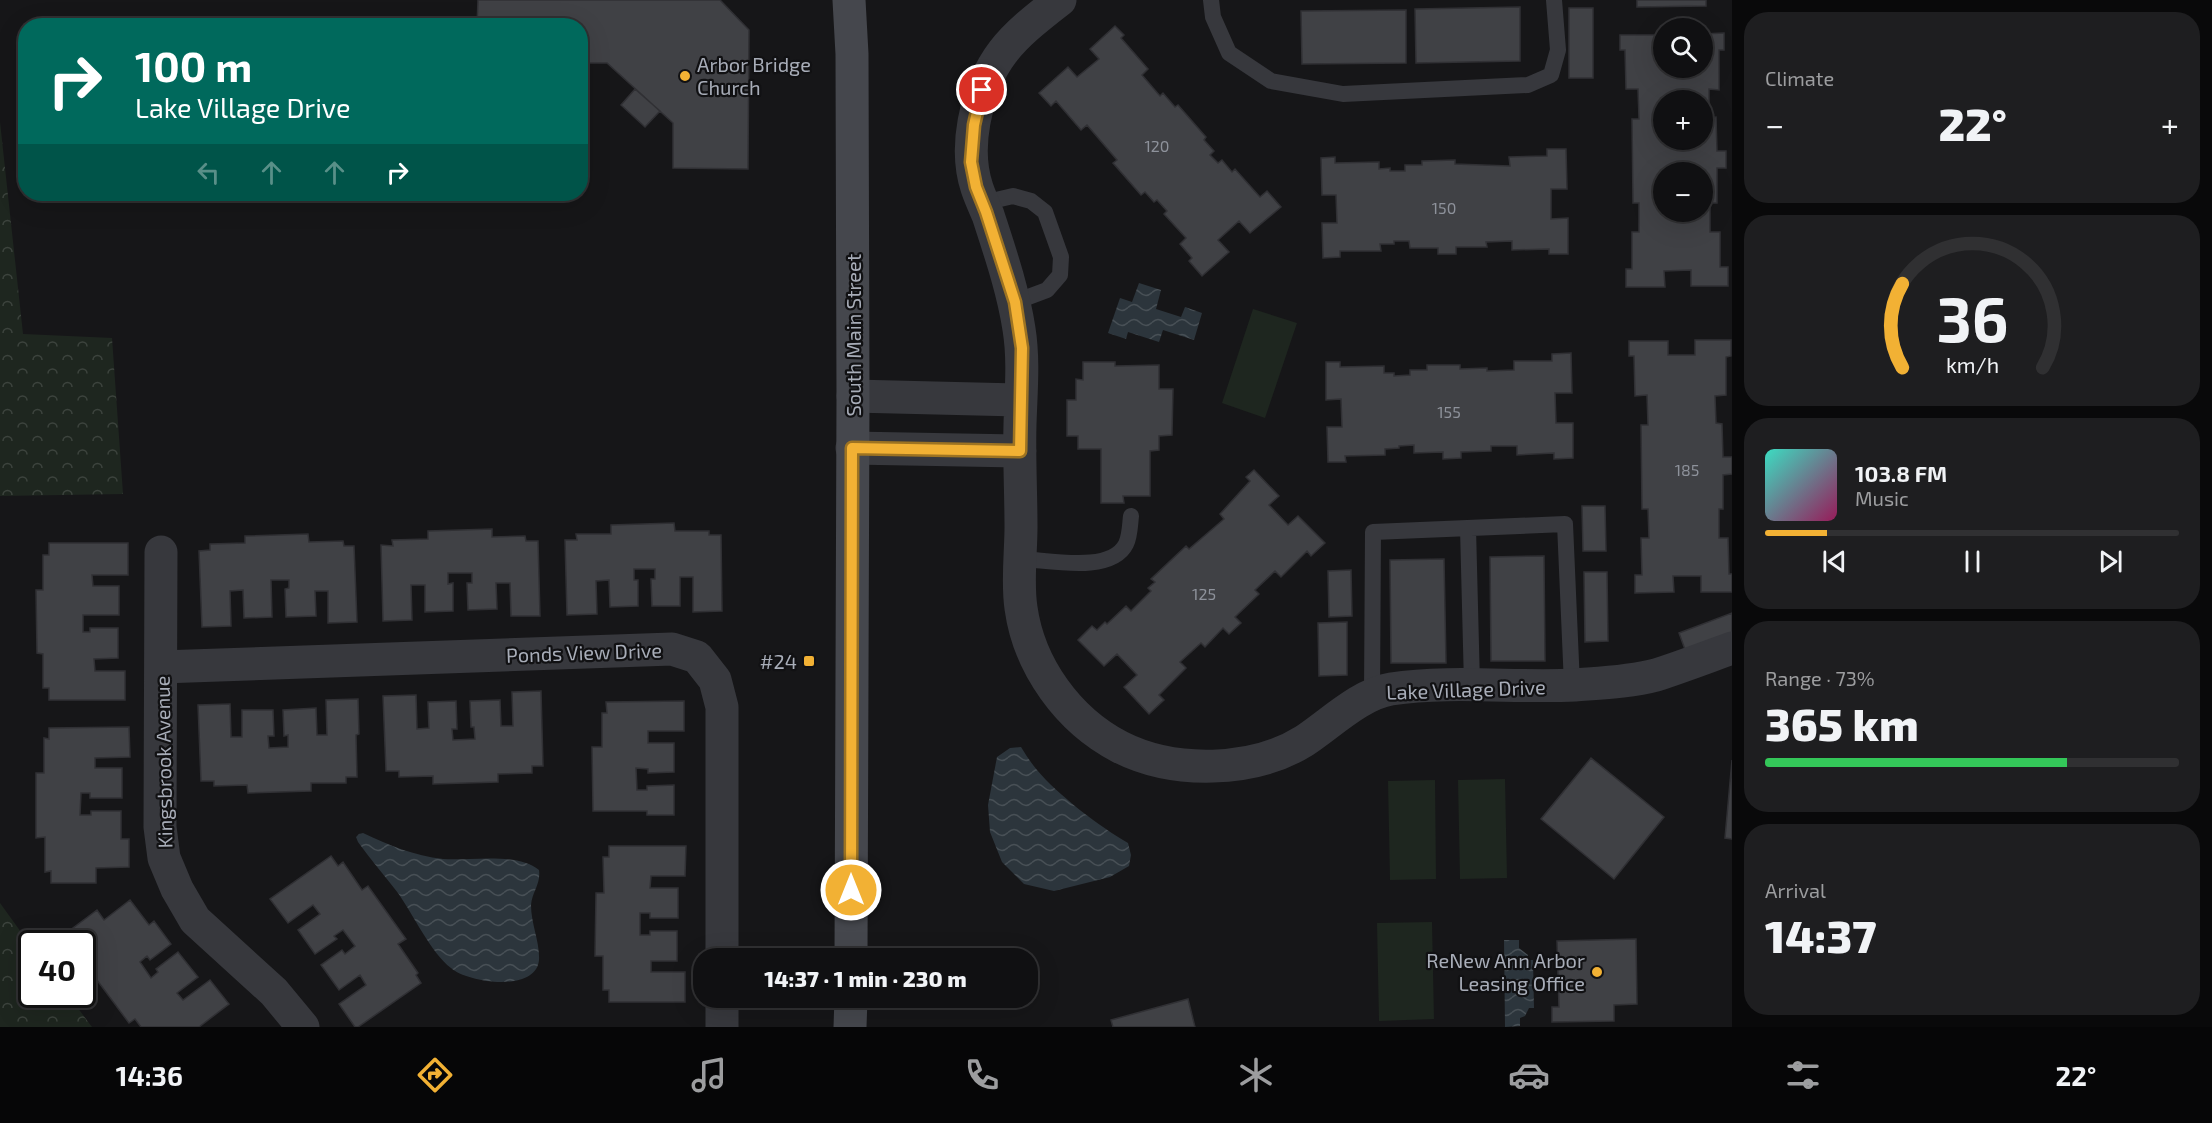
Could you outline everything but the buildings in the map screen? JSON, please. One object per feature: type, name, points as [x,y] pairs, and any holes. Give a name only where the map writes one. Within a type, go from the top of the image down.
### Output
[{"type":"street","name":"South Main Street","points":[[849,0],[852,66],[853,396],[851,948]]},
{"type":"street","name":"Lake Village Drive","points":[[1060,0],[1023,28],[993,66],[982,90],[974,125],[971,162],[976,187],[1015,302],[1022,348],[1021,607],[1029,642],[1044,674],[1064,703],[1091,729],[1120,747],[1153,761],[1191,766],[1225,765],[1264,759],[1300,744],[1372,694],[1393,689],[1472,685],[1572,685],[1653,676],[1732,648]]},
{"type":"street","points":[[853,396],[1020,400]]},
{"type":"street","points":[[852,448],[1020,451]]},
{"type":"street","name":"Kingsbrook Avenue","points":[[161,552],[160,827],[164,858],[177,889],[195,920],[274,992],[303,1027]]},
{"type":"street","name":"Ponds View Drive","points":[[161,667],[672,649],[697,657],[715,680],[722,707],[722,948]]},
{"type":"street","points":[[722,1008],[722,1027]]},
{"type":"street","points":[[850,1008],[850,1027]]},
{"type":"lane","points":[[1211,0],[1213,17],[1229,53],[1271,81],[1343,94],[1528,85],[1551,75],[1558,50],[1554,0]]},
{"type":"lane","points":[[983,203],[1012,196],[1031,201],[1045,212],[1061,257],[1060,275],[1047,290],[1015,302]]},
{"type":"lane","points":[[1021,559],[1094,563],[1115,557],[1127,543],[1131,516]]},
{"type":"lane","points":[[1372,694],[1373,532],[1565,524],[1572,685]]},
{"type":"lane","points":[[1468,528],[1472,685]]},
{"type":"green space","points":[[0,122],[23,334],[112,338],[123,494],[0,496]]},
{"type":"green space","points":[[1253,309],[1297,323],[1265,418],[1222,403]]},
{"type":"green space","points":[[1505,779],[1507,878],[1460,879],[1458,780]]},
{"type":"green space","points":[[1435,780],[1436,879],[1390,880],[1388,781]]},
{"type":"green space","points":[[0,903],[19,930],[18,1008],[78,1008],[92,1027],[0,1027]]},
{"type":"green space","points":[[1432,922],[1434,1019],[1379,1021],[1377,923]]},
{"type":"water","points":[[1139,283],[1161,290],[1156,309],[1181,317],[1185,307],[1202,313],[1194,340],[1163,330],[1159,342],[1128,332],[1126,339],[1108,333],[1120,298],[1132,302]]},
{"type":"water","points":[[1021,747],[1056,790],[1092,819],[1128,843],[1131,855],[1129,866],[1110,877],[1054,891],[1024,884],[1002,862],[990,832],[988,805],[997,757],[1010,748]]},
{"type":"water","points":[[363,833],[412,853],[443,859],[506,859],[530,864],[539,870],[539,880],[531,905],[539,953],[535,970],[526,977],[500,982],[472,978],[451,968],[436,953],[398,893],[358,842],[356,837]]},
{"type":"water","points":[[1504,940],[1519,940],[1519,948],[1528,955],[1528,960],[1533,960],[1534,1008],[1529,1008],[1525,1016],[1520,1018],[1520,1026],[1505,1027]]},
{"type":"place","name":"Arbor Bridge Church","points":[[685,76]]},
{"type":"place","name":"#24","points":[[809,661]]},
{"type":"place","name":"ReNew Ann Arbor Leasing Office","points":[[1597,972]]},
{"type":"route","points":[[851,890],[852,448],[1020,451],[1022,348],[1015,302],[976,187],[971,162],[974,125],[982,90]]}]
